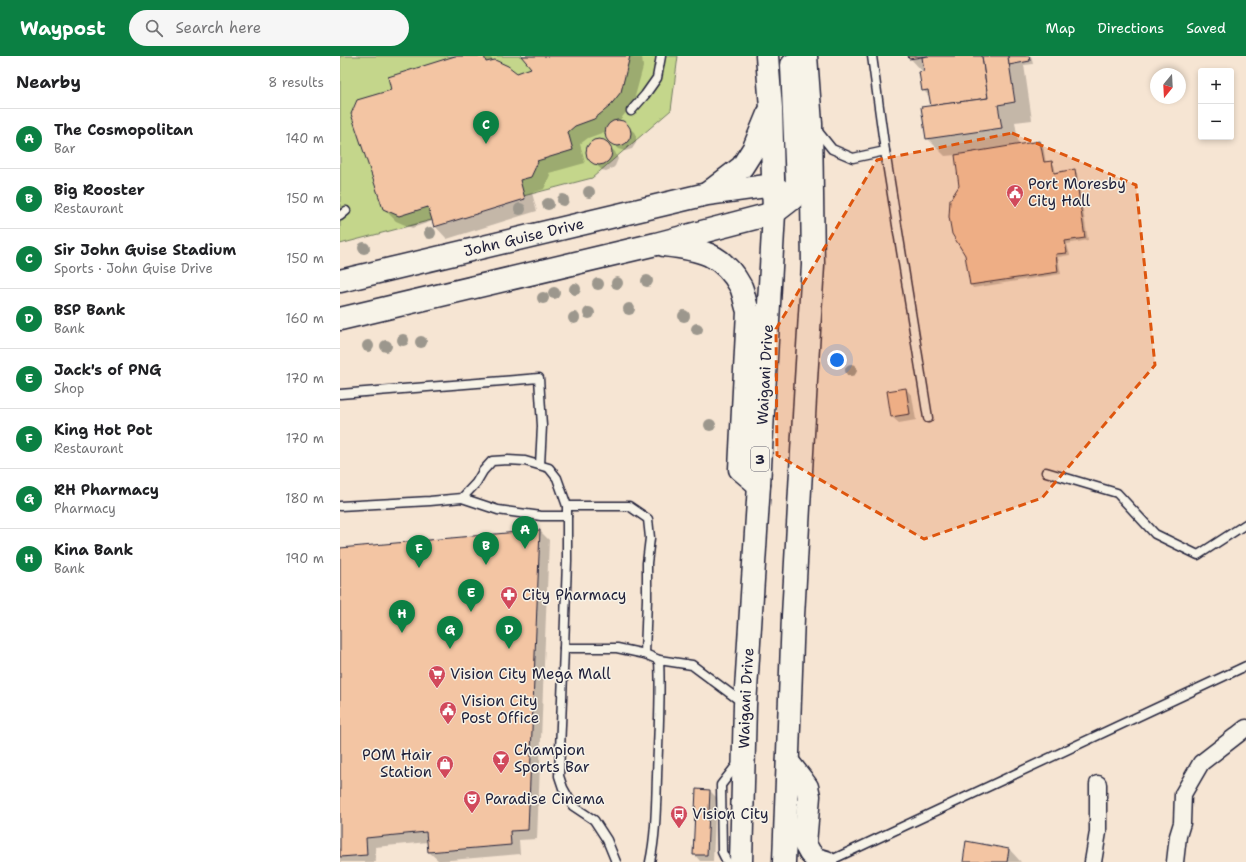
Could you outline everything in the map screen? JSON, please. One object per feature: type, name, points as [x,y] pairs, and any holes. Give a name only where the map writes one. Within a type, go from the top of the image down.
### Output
[{"type":"highway","name":"Waigani Drive","points":[[741,862],[745,705],[774,213],[771,108],[767,56]]},
{"type":"highway","points":[[340,319],[656,244],[774,213],[792,199],[797,185],[792,56]]},
{"type":"highway","points":[[784,862],[797,547],[813,265],[811,124],[806,56]]},
{"type":"highway","points":[[707,194],[742,167],[754,148],[771,108]]},
{"type":"highway","points":[[773,186],[792,199],[801,215],[806,228],[813,265]]},
{"type":"highway","name":"John Guise Drive","points":[[340,281],[707,194],[773,186]]},
{"type":"highway","points":[[656,244],[691,248],[713,256],[729,270],[741,288],[748,311],[740,469],[759,485]]},
{"type":"highway","points":[[788,762],[807,787],[809,796],[805,844],[810,853],[816,859],[826,862]]},
{"type":"street","points":[[1175,862],[1178,836],[1182,823],[1183,794],[1201,763],[1246,728]]},
{"type":"street","points":[[1093,862],[1098,832],[1098,784]]},
{"type":"lane","points":[[631,111],[657,78],[661,56]]},
{"type":"lane","points":[[872,56],[885,152],[928,418]]},
{"type":"lane","points":[[811,124],[832,149],[853,158],[885,152]]},
{"type":"lane","points":[[340,394],[539,378],[542,426],[540,466]]},
{"type":"lane","points":[[462,498],[476,483],[483,470],[492,461],[525,461],[549,468],[557,478],[567,506],[567,561],[559,776],[563,788],[573,806],[594,820],[607,840],[616,862]]},
{"type":"lane","points":[[1046,472],[1117,493],[1155,534],[1198,556],[1246,524]]},
{"type":"lane","points":[[340,506],[462,498],[498,510],[542,516],[567,516]]},
{"type":"lane","points":[[567,506],[629,506],[648,519],[650,538],[644,654]]},
{"type":"lane","points":[[564,648],[617,648],[644,654],[659,660],[692,665],[745,705]]},
{"type":"lane","points":[[650,862],[653,848],[656,794],[660,681],[659,660]]},
{"type":"lane","points":[[826,862],[1246,666]]},
{"type":"lane","points":[[727,862],[722,852],[721,785],[744,756]]},
{"type":"highlighted area","points":[[1012,133],[1136,185],[1155,365],[1042,498],[924,539],[777,455],[776,329],[877,160]]},
{"type":"green space","points":[[340,56],[678,56],[671,110],[592,178],[340,244]]},
{"type":"building","points":[[455,56],[484,56],[486,62],[495,60],[508,66],[517,73],[531,68],[521,56],[630,56],[621,92],[609,107],[594,119],[575,126],[568,132],[573,150],[537,161],[538,162],[531,177],[520,180],[525,199],[434,227],[428,207],[399,216],[383,209],[351,114],[357,100],[391,90],[388,77]]},
{"type":"building","points":[[908,56],[928,56],[909,59]]},
{"type":"building","points":[[982,56],[988,98],[931,106],[928,90],[922,91],[919,72],[924,71],[922,57]]},
{"type":"building","points":[[982,56],[1008,56],[1015,102],[998,105],[1002,128],[926,139],[921,107],[988,98]]},
{"type":"building","points":[[1008,56],[1029,56],[1030,61],[1009,65]]},
{"type":"building","points":[[618,120],[627,124],[631,133],[627,142],[618,146],[609,142],[605,133],[609,124]]},
{"type":"building","points":[[599,139],[608,143],[612,152],[608,161],[599,165],[590,161],[586,152],[590,143]]},
{"type":"building","name":"Port Moresby City Hall","points":[[1040,141],[1044,162],[1052,161],[1054,173],[1075,169],[1085,238],[1065,241],[1067,253],[1056,254],[1058,272],[970,285],[965,255],[952,234],[949,217],[950,200],[959,186],[955,155]]},
{"type":"building","points":[[906,388],[910,414],[891,417],[887,391]]},
{"type":"building","name":"Vision City Mega Mall","points":[[540,530],[528,830],[510,831],[511,845],[428,852],[426,832],[366,838],[367,855],[340,857],[340,548]]},
{"type":"building","points":[[696,789],[710,790],[707,855],[693,855]]},
{"type":"building","points":[[966,841],[1009,849],[1007,862],[963,862]]},
{"type":"place","name":"Sir John Guise Stadium","points":[[486,144]]},
{"type":"place","name":"Port Moresby City Hall","points":[[1015,208]]},
{"type":"place","name":"The Cosmopolitan","points":[[525,549]]},
{"type":"place","name":"Big Rooster","points":[[486,565]]},
{"type":"place","name":"King Hot Pot","points":[[419,568]]},
{"type":"place","name":"City Pharmacy","points":[[509,610]]},
{"type":"place","name":"Jack's of PNG","points":[[471,612]]},
{"type":"place","name":"Kina Bank","points":[[402,633]]},
{"type":"place","name":"RH Pharmacy","points":[[450,649]]},
{"type":"place","name":"BSP Bank","points":[[509,649]]},
{"type":"place","name":"Vision City Mega Mall","points":[[437,689]]},
{"type":"place","name":"Vision City Post Office","points":[[448,725]]},
{"type":"place","name":"Champion Sports Bar","points":[[501,774]]},
{"type":"place","name":"POM Hair Station","points":[[445,779]]},
{"type":"place","name":"Paradise Cinema","points":[[472,814]]},
{"type":"place","name":"Vision City","points":[[679,829]]}]
